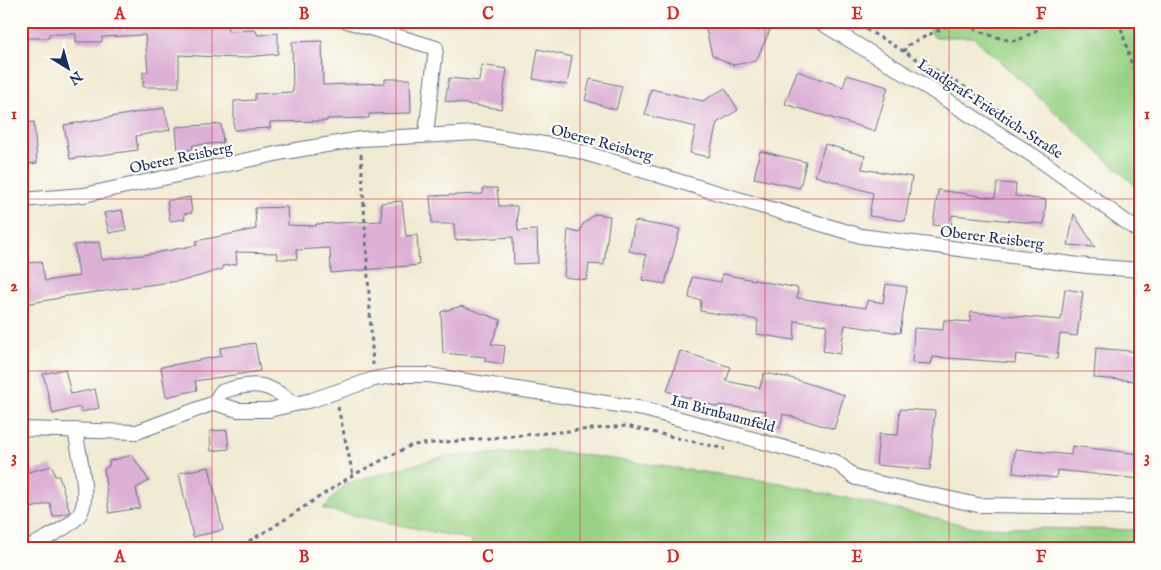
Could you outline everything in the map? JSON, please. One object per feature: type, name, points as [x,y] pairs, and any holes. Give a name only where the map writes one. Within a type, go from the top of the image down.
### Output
[{"type":"street","points":[[347,21],[436,48],[426,134]]},
{"type":"street","name":"Landgraf-Friedrich-Straße","points":[[818,21],[920,82],[1043,162],[1140,232]]},
{"type":"street","name":"Oberer Reisberg","points":[[21,200],[84,195],[284,152],[361,139],[426,134],[477,133],[568,148],[861,236],[1068,264],[1140,270]]},
{"type":"street","name":"Im Birnbaumfeld","points":[[214,403],[238,410],[269,410],[374,379],[398,375],[428,375],[644,409],[836,462],[856,478],[978,506],[1140,506]]},
{"type":"street","points":[[21,429],[137,432],[214,403],[221,392],[250,385],[264,385],[294,404]]},
{"type":"street","points":[[26,549],[70,523],[81,512],[85,498],[75,430]]},
{"type":"path","points":[[904,52],[906,46],[953,22],[968,25],[1008,42],[1017,40],[1052,21]]},
{"type":"path","points":[[1119,21],[1140,92]]},
{"type":"path","points":[[361,139],[374,379]]},
{"type":"path","points":[[332,392],[340,413],[353,475]]},
{"type":"path","points":[[235,549],[270,529],[353,475],[412,445],[626,426],[728,450]]},
{"type":"green space","points":[[924,21],[1140,21],[1140,190],[973,37],[934,37]]},
{"type":"green space","points":[[549,450],[780,483],[974,527],[1140,530],[1140,549],[471,549],[472,540],[323,509],[345,484],[442,457]]},
{"type":"building","points":[[21,21],[226,21],[228,31],[255,30],[258,35],[278,33],[278,54],[237,58],[179,55],[179,87],[143,87],[143,72],[148,72],[145,35],[102,37],[102,42],[76,42],[76,34],[49,34],[49,38],[21,38]]},
{"type":"building","points":[[704,21],[755,21],[758,31],[774,21],[756,61],[733,65],[712,55]]},
{"type":"building","points":[[322,41],[323,85],[385,83],[385,79],[410,79],[411,113],[369,114],[369,118],[327,119],[327,121],[270,122],[270,128],[234,130],[234,101],[255,100],[255,94],[293,92],[292,42]]},
{"type":"building","points":[[538,49],[572,57],[567,85],[533,79]]},
{"type":"building","points":[[481,65],[507,69],[501,109],[445,101],[449,78],[479,81]]},
{"type":"building","points":[[797,71],[843,87],[847,75],[888,87],[875,131],[785,104]]},
{"type":"building","points":[[590,79],[622,86],[616,110],[585,100]]},
{"type":"building","points":[[725,88],[738,110],[717,123],[709,157],[690,153],[696,127],[645,115],[651,89],[703,101]]},
{"type":"building","points":[[164,108],[170,130],[136,136],[138,150],[70,159],[64,125]]},
{"type":"building","points":[[34,122],[37,163],[21,165],[21,123]]},
{"type":"building","points":[[221,124],[223,143],[193,145],[192,150],[178,151],[176,127]]},
{"type":"building","points":[[825,144],[865,156],[862,169],[912,177],[905,221],[869,216],[873,193],[815,176]]},
{"type":"building","points":[[760,151],[806,162],[800,188],[754,178]]},
{"type":"building","points":[[997,183],[1016,184],[1015,196],[1046,200],[1044,224],[952,215],[951,227],[933,225],[938,190],[995,198]]},
{"type":"building","points":[[483,188],[497,188],[499,206],[517,206],[518,231],[537,230],[538,263],[514,264],[513,237],[455,240],[454,224],[432,224],[430,196],[483,194]]},
{"type":"building","points":[[190,197],[192,213],[184,214],[185,219],[170,221],[167,201]]},
{"type":"building","points":[[402,201],[406,236],[417,235],[419,265],[331,273],[330,248],[296,250],[297,259],[277,259],[278,253],[236,252],[237,264],[222,266],[223,269],[186,280],[60,297],[25,304],[21,264],[41,261],[45,281],[79,276],[74,245],[99,242],[102,260],[150,254],[197,245],[196,241],[256,229],[255,208],[287,207],[288,225],[316,226],[316,224],[382,221],[381,203]]},
{"type":"building","points":[[122,210],[126,230],[109,233],[104,213]]},
{"type":"building","points":[[595,214],[610,216],[604,265],[589,264],[587,280],[564,277],[568,230],[579,233],[583,224]]},
{"type":"building","points":[[1074,214],[1095,247],[1068,245]]},
{"type":"building","points":[[635,221],[680,229],[665,284],[642,280],[646,255],[629,251]]},
{"type":"building","points":[[722,274],[798,288],[797,298],[866,308],[867,300],[883,303],[886,284],[907,287],[900,333],[845,325],[840,354],[823,351],[827,325],[795,321],[794,340],[757,334],[758,320],[700,311],[701,300],[689,298],[692,277],[721,282]]},
{"type":"building","points":[[1065,289],[1083,292],[1077,336],[1060,334],[1057,359],[1016,354],[1015,363],[933,357],[931,364],[912,363],[914,328],[943,330],[944,320],[970,322],[971,312],[1061,320]]},
{"type":"building","points":[[461,306],[501,320],[491,344],[505,346],[503,364],[484,361],[486,357],[443,353],[441,312]]},
{"type":"building","points":[[255,343],[260,371],[195,381],[197,390],[166,397],[161,367],[221,356],[220,348]]},
{"type":"building","points":[[1096,348],[1140,352],[1138,381],[1094,378]]},
{"type":"building","points":[[680,351],[731,367],[726,381],[760,388],[764,373],[791,378],[844,395],[834,429],[783,414],[780,428],[763,425],[766,411],[719,405],[718,407],[667,391]]},
{"type":"building","points":[[65,369],[71,394],[95,389],[99,408],[81,412],[80,407],[53,414],[43,374]]},
{"type":"building","points":[[900,409],[935,411],[930,470],[876,465],[879,434],[898,435]]},
{"type":"building","points":[[227,430],[229,449],[211,451],[210,431]]},
{"type":"building","points":[[1072,446],[1140,454],[1140,479],[1057,470],[1056,478],[1013,473],[1015,449],[1071,455]]},
{"type":"building","points":[[132,455],[149,481],[136,488],[140,508],[109,513],[104,469],[109,466],[109,461]]},
{"type":"building","points":[[52,466],[55,476],[59,476],[70,512],[53,517],[50,503],[31,508],[22,479],[25,479],[24,473]]},
{"type":"building","points":[[209,467],[223,530],[193,537],[179,473]]}]
